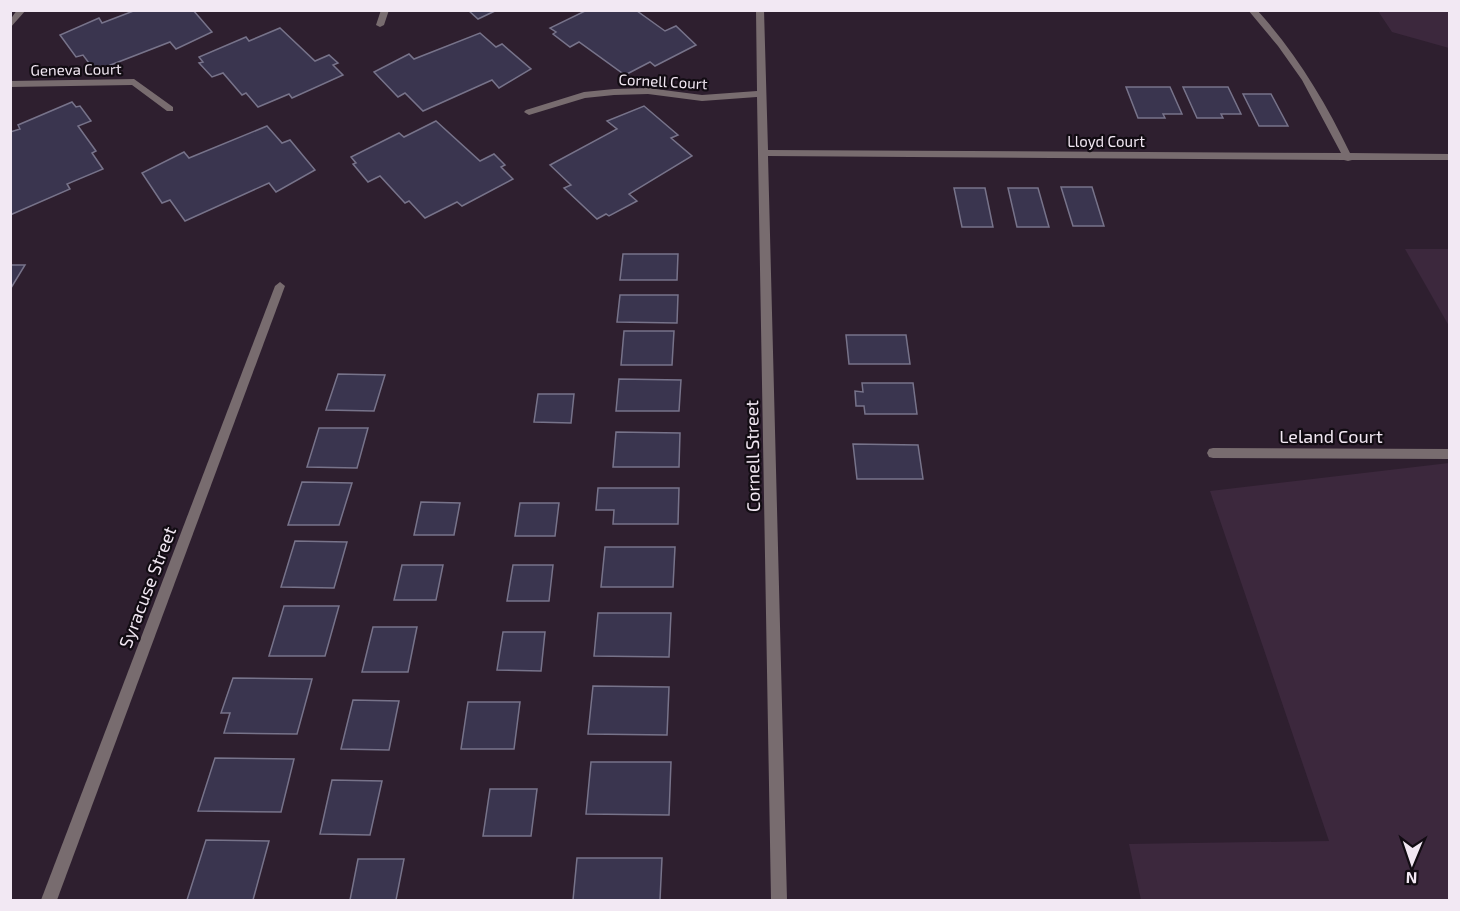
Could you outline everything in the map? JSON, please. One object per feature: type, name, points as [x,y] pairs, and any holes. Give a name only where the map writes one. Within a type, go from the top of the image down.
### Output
[{"type":"street","points":[[10,26],[22,10]]},
{"type":"street","points":[[380,25],[385,10]]},
{"type":"street","name":"Cornell Street","points":[[760,10],[779,900]]},
{"type":"street","points":[[1252,10],[1293,57],[1327,114],[1348,158]]},
{"type":"street","name":"Geneva Court","points":[[10,84],[134,82],[170,109]]},
{"type":"street","name":"Cornell Court","points":[[529,112],[584,95],[614,92],[648,91],[702,98],[762,94]]},
{"type":"street","name":"Lloyd Court","points":[[763,153],[1348,158],[1449,156]]},
{"type":"street","name":"Syracuse Street","points":[[49,900],[280,286]]},
{"type":"street","name":"Leland Court","points":[[1213,453],[1449,454]]},
{"type":"shaded area","points":[[1378,11],[1449,11],[1449,48],[1392,32]]},
{"type":"shaded area","points":[[1405,249],[1449,249],[1449,326]]},
{"type":"shaded area","points":[[1449,463],[1449,900],[1141,900],[1129,844],[1329,841],[1210,491]]},
{"type":"building","points":[[136,10],[193,10],[212,32],[176,49],[170,42],[95,71],[83,55],[76,57],[60,35],[99,18],[102,23]]},
{"type":"building","points":[[468,10],[497,10],[478,19]]},
{"type":"building","points":[[587,10],[637,11],[665,31],[676,26],[696,45],[655,66],[650,62],[625,75],[579,42],[570,47],[553,34],[556,32],[550,28]]},
{"type":"building","points":[[280,28],[315,61],[329,55],[338,63],[333,65],[343,75],[292,98],[289,94],[258,107],[246,93],[242,95],[223,73],[212,77],[199,63],[203,62],[199,57],[246,37],[249,41]]},
{"type":"building","points":[[480,33],[496,47],[502,44],[531,69],[499,88],[492,80],[423,111],[405,93],[398,97],[374,72],[409,54],[414,59]]},
{"type":"building","points":[[1126,87],[1170,87],[1182,114],[1163,114],[1165,118],[1138,118]]},
{"type":"building","points":[[1183,87],[1228,87],[1241,114],[1221,114],[1223,118],[1197,118]]},
{"type":"building","points":[[1243,94],[1271,94],[1288,126],[1259,126]]},
{"type":"building","points":[[72,102],[76,107],[80,106],[91,121],[78,126],[96,151],[92,153],[103,169],[67,184],[70,189],[10,215],[10,132],[20,129],[18,125]]},
{"type":"building","points":[[644,106],[678,135],[671,138],[692,156],[629,194],[637,201],[609,216],[606,214],[597,219],[564,188],[571,185],[550,165],[617,129],[607,121]]},
{"type":"building","points":[[436,121],[480,161],[494,154],[505,165],[501,167],[513,179],[462,206],[457,202],[425,218],[409,201],[405,203],[380,176],[368,182],[353,164],[356,163],[351,157],[399,133],[404,137]]},
{"type":"building","points":[[267,126],[282,143],[290,140],[315,170],[276,192],[269,183],[185,221],[170,200],[162,203],[142,173],[184,152],[189,158]]},
{"type":"building","points":[[1061,187],[1092,187],[1104,226],[1073,226]]},
{"type":"building","points":[[954,188],[985,188],[993,227],[962,227]]},
{"type":"building","points":[[1008,188],[1038,188],[1049,227],[1017,227]]},
{"type":"building","points":[[623,254],[678,254],[677,280],[620,280]]},
{"type":"building","points":[[10,265],[25,265],[11,288],[10,288]]},
{"type":"building","points":[[620,295],[678,295],[677,323],[617,322]]},
{"type":"building","points":[[624,331],[674,331],[672,365],[621,365]]},
{"type":"building","points":[[846,335],[906,335],[910,364],[849,364]]},
{"type":"building","points":[[338,374],[385,375],[374,411],[326,410]]},
{"type":"building","points":[[619,379],[681,380],[679,411],[616,411]]},
{"type":"building","points":[[862,383],[913,383],[917,414],[865,414],[864,406],[856,406],[855,391],[863,392]]},
{"type":"building","points":[[538,394],[574,394],[571,423],[534,422]]},
{"type":"building","points":[[319,428],[368,428],[357,468],[307,467]]},
{"type":"building","points":[[616,432],[680,433],[679,467],[613,467]]},
{"type":"building","points":[[853,444],[918,445],[923,479],[857,479]]},
{"type":"building","points":[[302,482],[352,483],[339,525],[288,525]]},
{"type":"building","points":[[598,488],[679,488],[678,524],[613,524],[614,510],[596,510]]},
{"type":"building","points":[[421,502],[460,503],[454,535],[414,535]]},
{"type":"building","points":[[520,503],[559,503],[555,536],[515,536]]},
{"type":"building","points":[[295,541],[347,542],[334,588],[281,587]]},
{"type":"building","points":[[605,547],[675,547],[673,587],[601,587]]},
{"type":"building","points":[[402,565],[443,565],[436,600],[394,600]]},
{"type":"building","points":[[513,565],[553,565],[549,601],[507,601]]},
{"type":"building","points":[[284,606],[339,606],[325,656],[269,656]]},
{"type":"building","points":[[598,613],[671,613],[669,657],[594,656]]},
{"type":"building","points":[[373,627],[417,627],[408,672],[362,672]]},
{"type":"building","points":[[503,632],[545,632],[541,671],[497,670]]},
{"type":"building","points":[[233,678],[312,679],[297,734],[224,733],[230,713],[221,713]]},
{"type":"building","points":[[593,686],[669,687],[667,735],[588,734]]},
{"type":"building","points":[[353,700],[399,701],[389,750],[341,749]]},
{"type":"building","points":[[468,702],[520,702],[514,749],[461,749]]},
{"type":"building","points":[[215,758],[294,759],[281,812],[198,811]]},
{"type":"building","points":[[591,762],[671,762],[669,815],[586,814]]},
{"type":"building","points":[[332,780],[382,781],[370,835],[320,834]]},
{"type":"building","points":[[490,789],[537,789],[531,836],[483,836]]},
{"type":"building","points":[[206,840],[269,841],[253,900],[187,900]]},
{"type":"building","points":[[577,858],[662,858],[660,900],[573,900]]},
{"type":"building","points":[[358,859],[404,859],[396,900],[350,900]]}]
